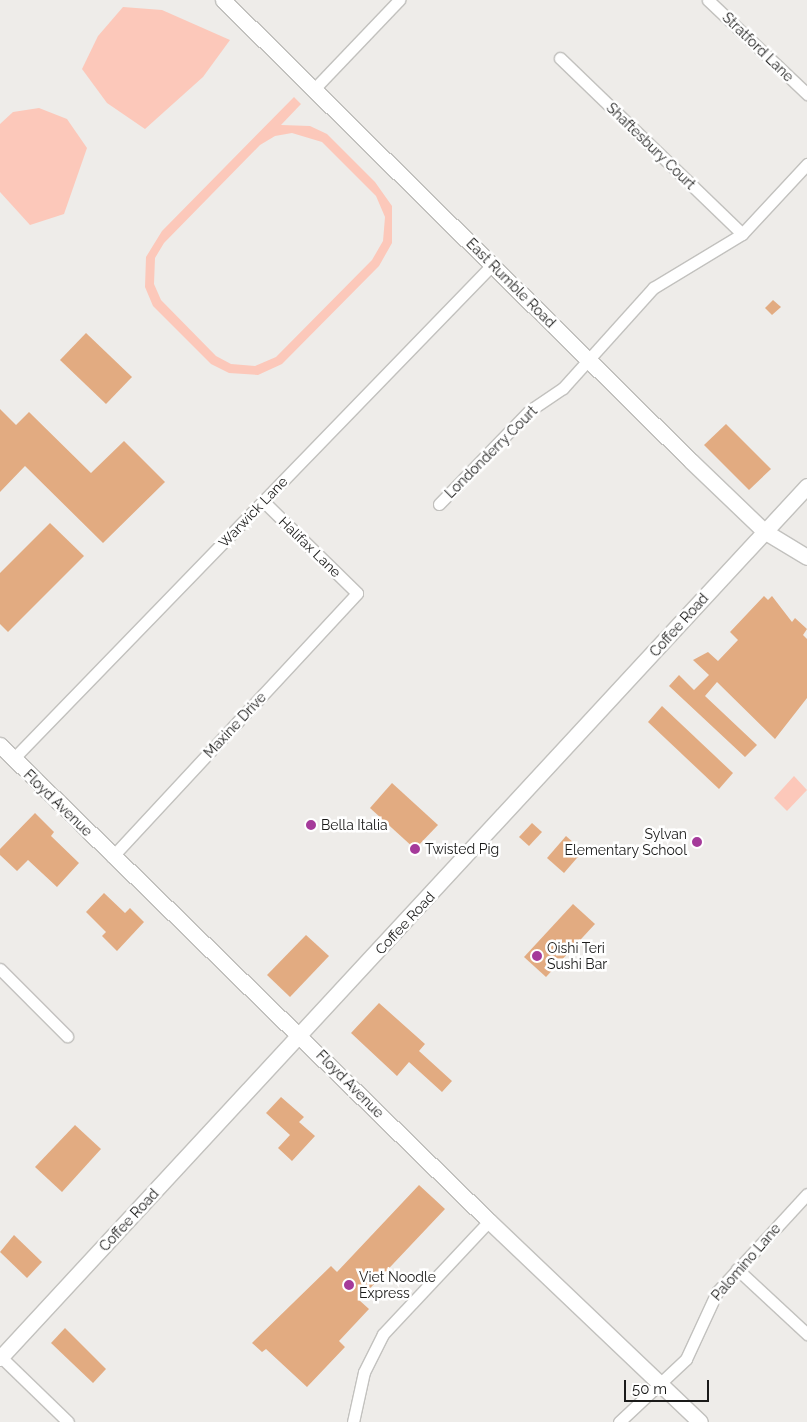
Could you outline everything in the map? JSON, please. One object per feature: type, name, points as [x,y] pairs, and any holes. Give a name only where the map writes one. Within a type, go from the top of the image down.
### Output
[{"type":"street","name":"East Rumble Road","points":[[223,0],[493,264],[587,360],[764,531],[807,557]]},
{"type":"street","points":[[315,88],[400,0]]},
{"type":"street","name":"Stratford Lane","points":[[708,0],[807,94]]},
{"type":"street","name":"Shaftesbury Court","points":[[560,58],[742,234]]},
{"type":"street","name":"Londonderry Court","points":[[439,504],[529,411],[563,388],[653,288],[742,234],[807,164]]},
{"type":"street","name":"Warwick Lane","points":[[13,759],[493,264]]},
{"type":"street","name":"Coffee Road","points":[[0,1358],[301,1035],[807,486]]},
{"type":"street","name":"Halifax Lane","points":[[264,502],[357,593]]},
{"type":"street","name":"Maxine Drive","points":[[112,856],[357,593]]},
{"type":"street","name":"Floyd Avenue","points":[[0,745],[112,856],[301,1035],[489,1222],[700,1422]]},
{"type":"street","points":[[0,969],[67,1036]]},
{"type":"street","name":"Palomino Lane","points":[[619,1422],[661,1384],[694,1347],[712,1300],[737,1269],[807,1194]]},
{"type":"street","points":[[353,1422],[364,1372],[383,1334],[489,1222]]},
{"type":"street","points":[[737,1269],[807,1334]]},
{"type":"street","points":[[0,1358],[68,1422]]},
{"type":"shaded area","points":[[123,7],[162,10],[230,40],[203,77],[145,129],[107,103],[82,69],[98,36]]},
{"type":"shaded area","points":[[294,97],[301,104],[281,125],[310,126],[327,134],[375,182],[392,206],[392,243],[379,266],[282,364],[258,375],[229,373],[211,364],[153,306],[145,287],[146,257],[162,231]],"holes":[[[292,133],[322,142],[376,196],[385,217],[383,241],[372,260],[276,357],[255,366],[231,364],[216,356],[161,300],[154,284],[155,258],[164,243],[260,145],[275,136]]]},
{"type":"shaded area","points":[[39,108],[67,119],[87,148],[64,214],[30,225],[0,192],[0,124],[13,112]]},
{"type":"shaded area","points":[[794,776],[807,790],[787,811],[774,798]]},
{"type":"building","points":[[773,300],[781,307],[772,315],[765,308]]},
{"type":"building","points":[[86,333],[132,377],[106,404],[60,360]]},
{"type":"building","points":[[0,409],[16,425],[29,412],[91,473],[124,441],[165,482],[103,543],[25,466],[0,492]]},
{"type":"building","points":[[726,424],[771,469],[749,490],[704,445]]},
{"type":"building","points":[[50,523],[84,556],[8,632],[0,624],[0,573]]},
{"type":"building","points":[[764,596],[768,600],[772,596],[792,622],[795,618],[807,629],[803,635],[807,639],[807,698],[775,739],[717,682],[705,696],[757,745],[745,757],[669,686],[679,675],[694,690],[709,675],[693,660],[708,652],[718,661],[738,640],[730,632]]},
{"type":"building","points":[[662,706],[733,773],[719,789],[648,722]]},
{"type":"building","points":[[392,783],[438,825],[415,849],[370,808]]},
{"type":"building","points":[[35,813],[54,832],[51,836],[79,863],[57,887],[28,860],[17,871],[0,855],[0,849]]},
{"type":"building","points":[[532,823],[542,832],[529,846],[519,837]]},
{"type":"building","points":[[566,836],[583,851],[564,873],[547,858]]},
{"type":"building","points":[[104,893],[125,913],[130,908],[144,922],[117,951],[102,936],[106,932],[86,912]]},
{"type":"building","points":[[573,904],[595,924],[546,977],[524,957]]},
{"type":"building","points":[[306,935],[329,956],[290,997],[267,975]]},
{"type":"building","points":[[379,1003],[425,1044],[419,1051],[452,1081],[442,1092],[409,1062],[397,1076],[351,1033]]},
{"type":"building","points":[[281,1097],[304,1117],[299,1122],[315,1136],[292,1161],[278,1148],[290,1135],[266,1113]]},
{"type":"building","points":[[75,1125],[101,1149],[62,1192],[35,1167]]},
{"type":"building","points":[[419,1185],[445,1209],[359,1300],[369,1309],[339,1341],[345,1347],[307,1387],[266,1349],[262,1352],[252,1343],[331,1266],[337,1272]]},
{"type":"building","points":[[14,1235],[42,1262],[27,1278],[0,1252]]},
{"type":"building","points":[[65,1328],[106,1369],[93,1383],[51,1343]]},
{"type":"place","name":"Bella Italia","points":[[311,825]]},
{"type":"place","name":"Sylvan Elementary School","points":[[697,842]]},
{"type":"place","name":"Twisted Pig","points":[[415,849]]},
{"type":"place","name":"Oishi Teri Sushi Bar","points":[[537,956]]},
{"type":"place","name":"Viet Noodle Express","points":[[349,1285]]}]
